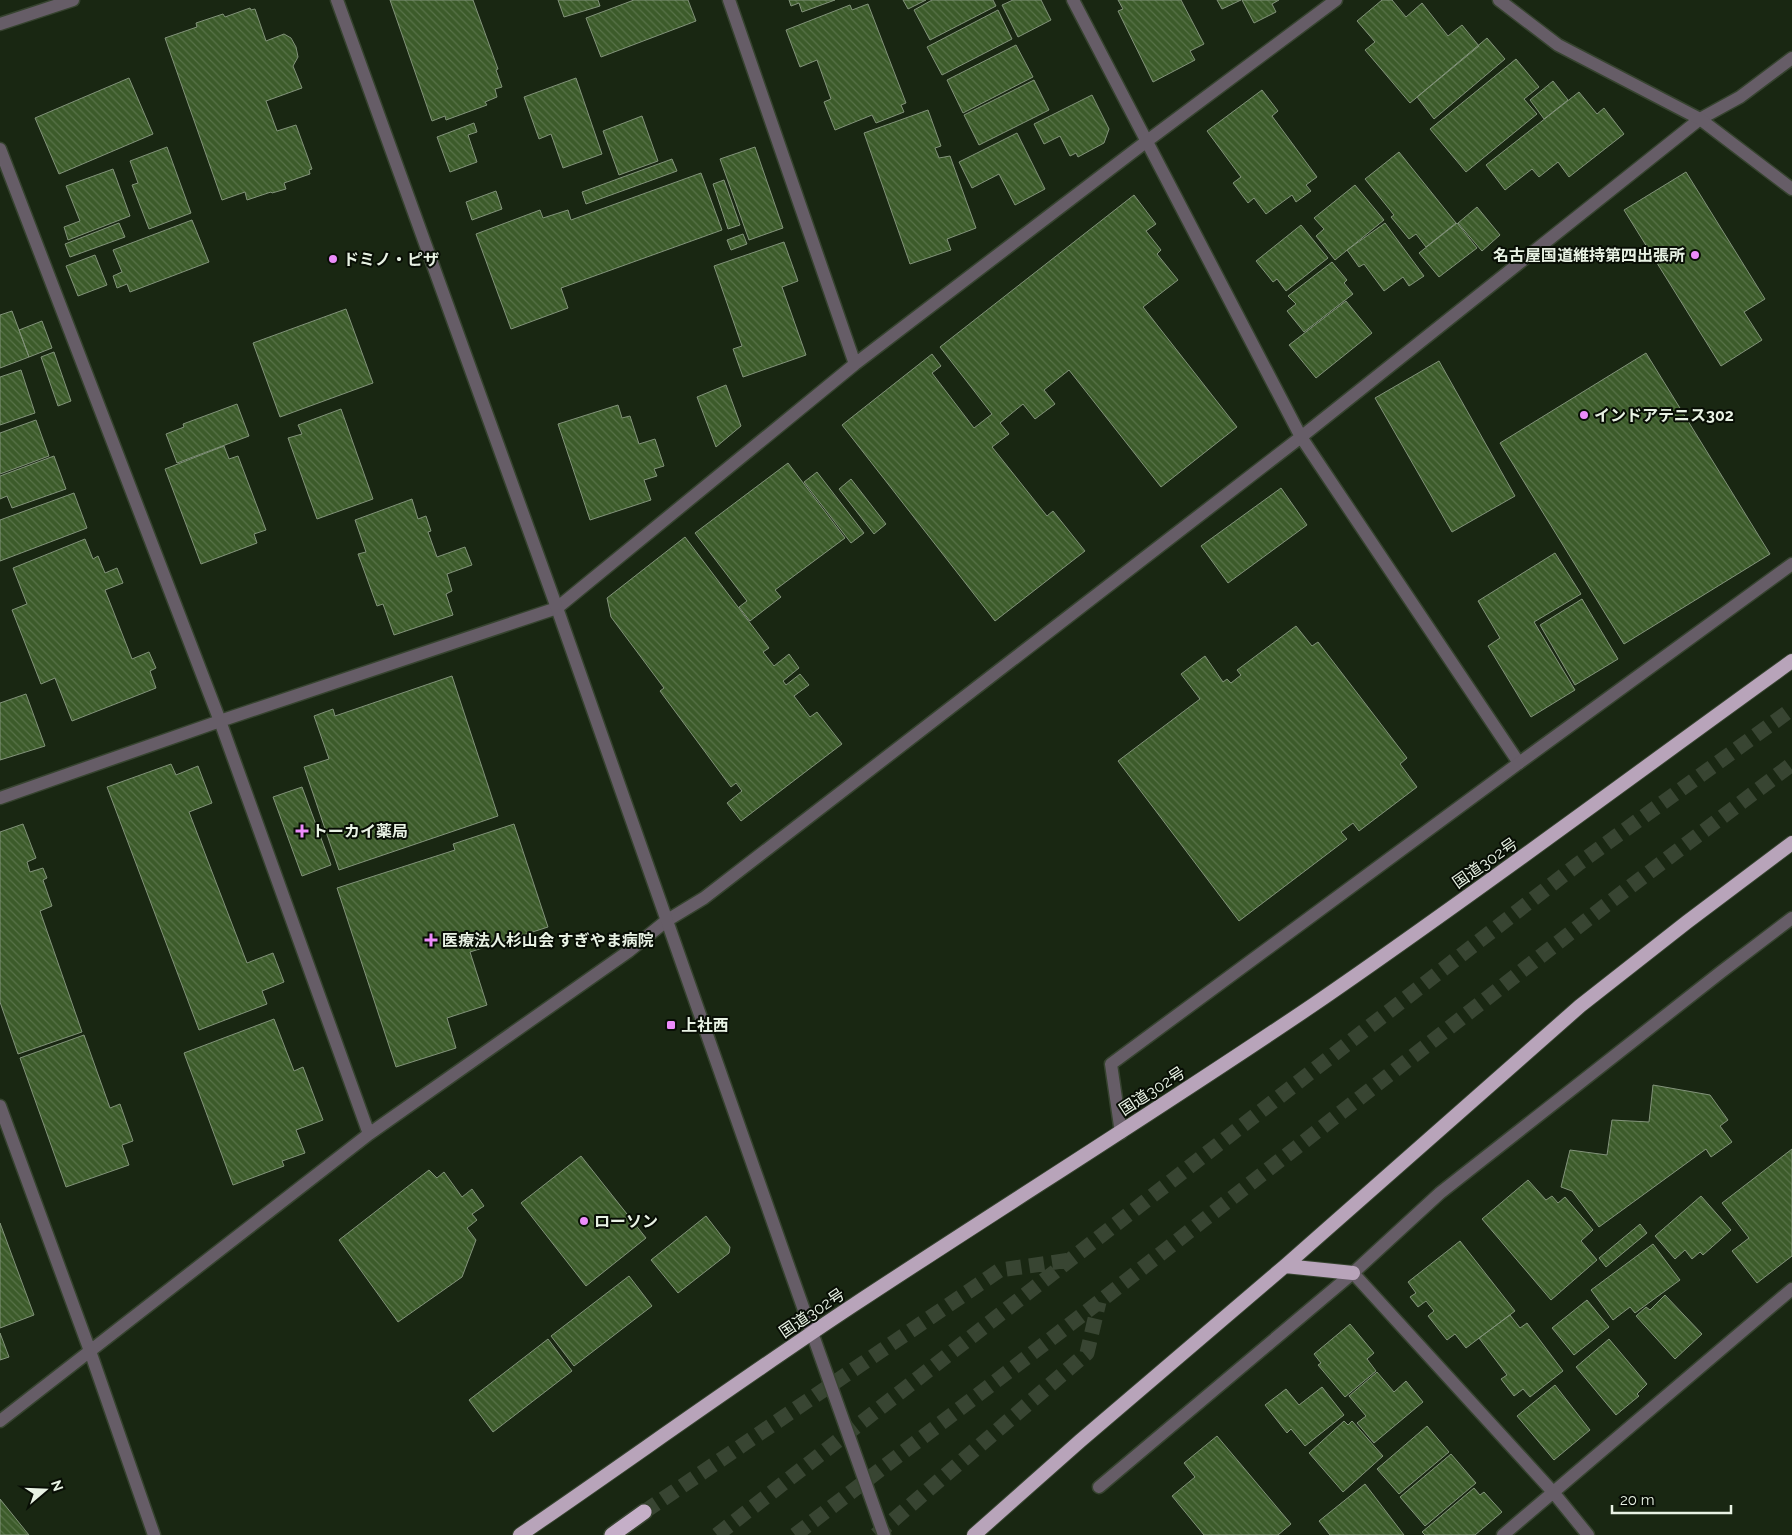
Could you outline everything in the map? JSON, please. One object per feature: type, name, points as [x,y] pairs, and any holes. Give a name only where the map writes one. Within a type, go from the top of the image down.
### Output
[{"type":"highway","name":"国道302号","points":[[520,1535],[812,1334],[999,1210],[1121,1133],[1377,960],[1517,862],[1792,662]]},
{"type":"highway","points":[[974,1535],[1580,1006],[1686,922],[1792,844]]},
{"type":"highway","points":[[1284,1266],[1353,1273]]},
{"type":"highway","points":[[612,1535],[644,1512]]},
{"type":"street","points":[[0,24],[73,0]]},
{"type":"street","points":[[337,0],[557,608],[884,1535]]},
{"type":"street","points":[[729,0],[855,364]]},
{"type":"street","points":[[1073,0],[1301,438],[1519,763]]},
{"type":"street","points":[[0,798],[220,721],[557,608],[855,364],[1147,141],[1336,0]]},
{"type":"street","points":[[1499,0],[1558,45],[1700,119],[1792,189]]},
{"type":"street","points":[[0,1421],[369,1134],[629,951],[666,921],[712,892],[1301,438],[1700,119],[1740,97],[1792,58]]},
{"type":"street","points":[[0,149],[220,721],[369,1134]]},
{"type":"street","points":[[1121,1133],[1111,1064],[1792,564]]},
{"type":"street","points":[[1099,1487],[1353,1273],[1440,1193],[1720,972],[1792,918]]},
{"type":"street","points":[[0,1106],[90,1351],[154,1535]]},
{"type":"street","points":[[1353,1273],[1553,1492],[1588,1535]]},
{"type":"street","points":[[1502,1535],[1792,1289]]},
{"type":"building","points":[[390,0],[473,0],[498,69],[496,70],[502,87],[495,89],[497,97],[485,102],[487,105],[446,120],[445,116],[432,121]]},
{"type":"building","points":[[558,0],[598,0],[600,6],[564,17]]},
{"type":"building","points":[[634,0],[688,0],[696,21],[601,57],[586,18]]},
{"type":"building","points":[[789,0],[835,0],[802,12],[799,3],[791,6]]},
{"type":"building","points":[[903,0],[926,0],[908,9]]},
{"type":"building","points":[[932,0],[993,0],[996,6],[930,40],[914,10]]},
{"type":"building","points":[[1013,0],[1041,0],[1051,20],[1018,37],[1002,5]]},
{"type":"building","points":[[1118,0],[1181,0],[1204,44],[1190,51],[1195,60],[1153,82],[1118,11],[1123,9]]},
{"type":"building","points":[[1217,0],[1241,0],[1222,9]]},
{"type":"building","points":[[1242,0],[1279,0],[1272,4],[1276,12],[1254,23]]},
{"type":"building","points":[[1382,0],[1392,0],[1406,17],[1422,3],[1448,36],[1462,25],[1479,46],[1410,103],[1365,50],[1375,42],[1357,21]]},
{"type":"building","points":[[868,4],[906,103],[901,105],[904,112],[876,123],[872,115],[835,130],[824,102],[831,99],[817,60],[800,67],[786,30],[850,5],[852,10]]},
{"type":"building","points":[[250,8],[251,10],[255,9],[266,41],[284,34],[291,38],[296,47],[298,57],[293,66],[302,88],[266,101],[277,131],[296,125],[312,169],[309,170],[310,174],[284,183],[286,189],[247,200],[245,192],[222,200],[165,38],[197,27],[196,23],[223,14],[225,17]]},
{"type":"building","points":[[998,10],[1012,39],[942,75],[927,47]]},
{"type":"building","points":[[1487,38],[1505,59],[1434,119],[1417,97]]},
{"type":"building","points":[[1016,45],[1033,77],[963,113],[947,80]]},
{"type":"building","points":[[1516,59],[1539,87],[1524,99],[1537,114],[1466,172],[1430,129]]},
{"type":"building","points":[[129,78],[153,134],[59,174],[35,118]]},
{"type":"building","points":[[576,78],[602,154],[563,168],[551,134],[539,139],[524,97]]},
{"type":"building","points":[[1034,80],[1049,110],[979,145],[964,115]]},
{"type":"building","points":[[1553,81],[1568,100],[1544,119],[1530,100]]},
{"type":"building","points":[[1262,90],[1278,111],[1272,116],[1317,177],[1306,185],[1311,191],[1296,202],[1292,195],[1266,214],[1254,198],[1248,203],[1233,183],[1241,177],[1207,131]]},
{"type":"building","points":[[1579,92],[1597,114],[1604,108],[1624,134],[1569,177],[1558,162],[1539,177],[1532,169],[1505,190],[1486,165]]},
{"type":"building","points":[[1092,95],[1109,129],[1104,143],[1078,157],[1076,153],[1070,156],[1060,136],[1044,144],[1034,124]]},
{"type":"building","points":[[928,110],[941,146],[935,148],[939,158],[950,156],[976,228],[947,239],[951,250],[910,264],[864,133]]},
{"type":"building","points":[[642,116],[658,161],[619,175],[603,131]]},
{"type":"building","points":[[474,123],[477,132],[468,135],[477,162],[450,172],[437,137]]},
{"type":"building","points":[[1017,133],[1045,189],[1015,205],[999,174],[972,188],[959,162]]},
{"type":"building","points":[[167,147],[191,213],[149,229],[132,185],[138,183],[130,161]]},
{"type":"building","points":[[755,147],[783,228],[749,240],[720,159]]},
{"type":"building","points":[[1399,152],[1456,223],[1426,247],[1416,234],[1409,239],[1391,217],[1394,215],[1365,179]]},
{"type":"building","points":[[672,159],[677,171],[586,204],[582,192]]},
{"type":"building","points":[[113,169],[130,216],[68,240],[64,227],[80,221],[66,186]]},
{"type":"building","name":"名古屋国道維持第四出張所","points":[[1686,172],[1765,299],[1744,312],[1762,340],[1721,366],[1624,210]]},
{"type":"building","points":[[701,173],[722,230],[561,288],[568,308],[511,329],[476,234],[540,210],[543,218],[568,210],[571,220]]},
{"type":"building","points":[[724,180],[740,225],[728,229],[713,184]]},
{"type":"building","points":[[1355,185],[1384,220],[1335,260],[1316,236],[1324,229],[1314,218]]},
{"type":"building","points":[[496,191],[502,209],[472,220],[466,202]]},
{"type":"building","points":[[1134,195],[1156,224],[1146,231],[1161,250],[1157,254],[1178,280],[1143,307],[1237,427],[1161,487],[1069,370],[1044,390],[1055,404],[1035,419],[1023,404],[1000,423],[1009,434],[992,447],[1047,516],[1053,511],[1085,551],[995,621],[842,425],[932,354],[941,366],[932,373],[974,428],[992,414],[940,347]]},
{"type":"building","points":[[1477,207],[1500,235],[1482,251],[1458,223]]},
{"type":"building","points":[[192,220],[209,262],[130,292],[127,284],[117,288],[113,276],[122,272],[113,250]]},
{"type":"building","points":[[119,223],[125,237],[70,257],[65,244]]},
{"type":"building","points":[[1385,223],[1424,276],[1409,286],[1403,277],[1384,291],[1364,264],[1359,267],[1347,250]]},
{"type":"building","points":[[1457,223],[1477,248],[1439,277],[1419,253]]},
{"type":"building","points":[[1301,225],[1328,258],[1286,291],[1277,279],[1273,282],[1256,261]]},
{"type":"building","points":[[743,234],[747,244],[731,250],[727,240]]},
{"type":"building","points":[[784,242],[798,281],[782,287],[806,355],[743,377],[733,349],[742,346],[714,266]]},
{"type":"building","points":[[95,255],[107,285],[78,296],[66,266]]},
{"type":"building","points":[[1332,262],[1347,280],[1344,283],[1353,294],[1304,332],[1287,311],[1296,304],[1288,296]]},
{"type":"building","points":[[1346,301],[1372,333],[1316,378],[1289,345]]},
{"type":"building","points":[[346,309],[373,383],[280,417],[253,343]]},
{"type":"building","points":[[12,311],[29,357],[0,368],[0,315]]},
{"type":"building","points":[[42,321],[52,348],[29,357],[19,330]]},
{"type":"building","points":[[54,352],[71,401],[58,406],[41,357]]},
{"type":"building","points":[[1646,353],[1770,554],[1624,644],[1500,443]]},
{"type":"building","points":[[1439,361],[1515,496],[1452,532],[1375,398]]},
{"type":"building","points":[[21,370],[35,413],[0,425],[0,377]]},
{"type":"building","points":[[726,385],[741,426],[716,447],[697,397]]},
{"type":"building","points":[[237,404],[249,436],[177,463],[166,434],[184,427],[183,424]]},
{"type":"building","points":[[618,405],[622,418],[630,416],[639,444],[655,439],[664,466],[654,469],[657,476],[644,480],[651,500],[590,520],[558,424]]},
{"type":"building","points":[[341,409],[373,499],[317,519],[288,438],[302,434],[298,425]]},
{"type":"building","points":[[36,420],[49,456],[0,474],[0,433]]},
{"type":"building","points":[[224,446],[229,459],[238,456],[266,530],[254,534],[257,543],[201,564],[165,469]]},
{"type":"building","points":[[54,456],[66,489],[12,508],[7,496],[0,499],[0,476]]},
{"type":"building","points":[[788,463],[845,538],[775,590],[781,597],[750,621],[739,607],[747,601],[695,533]]},
{"type":"building","points":[[817,472],[864,533],[851,543],[804,482]]},
{"type":"building","points":[[851,479],[886,524],[874,534],[839,489]]},
{"type":"building","points":[[1281,488],[1307,525],[1228,583],[1201,546]]},
{"type":"building","points":[[74,493],[87,528],[0,561],[0,520]]},
{"type":"building","points":[[412,499],[418,519],[426,516],[431,531],[428,532],[437,557],[465,547],[472,565],[447,574],[452,591],[446,594],[453,615],[394,635],[383,604],[377,606],[358,554],[366,552],[355,520]]},
{"type":"building","points":[[685,537],[769,648],[763,652],[774,666],[789,654],[799,668],[783,681],[786,685],[800,674],[809,685],[794,696],[810,717],[817,712],[842,744],[741,821],[727,803],[742,791],[736,783],[731,787],[660,691],[664,688],[611,617],[607,598]]},
{"type":"building","points":[[85,539],[93,559],[98,556],[105,573],[117,568],[123,583],[105,590],[132,659],[149,652],[156,668],[150,671],[156,688],[72,721],[55,678],[41,684],[12,610],[27,604],[13,568]]},
{"type":"building","points":[[1555,553],[1581,594],[1534,622],[1575,690],[1531,717],[1488,646],[1500,638],[1478,601]]},
{"type":"building","points":[[1582,599],[1618,659],[1575,685],[1540,625]]},
{"type":"building","points":[[1296,626],[1312,646],[1318,642],[1407,758],[1400,764],[1417,787],[1359,831],[1353,823],[1341,832],[1347,839],[1239,921],[1118,761],[1200,699],[1181,674],[1205,656],[1223,682],[1227,679],[1231,683],[1241,675],[1237,670]]},
{"type":"building","points":[[452,676],[498,816],[339,870],[304,767],[329,759],[314,716],[333,709],[335,716]]},
{"type":"building","points":[[26,694],[45,746],[0,760],[0,703]]},
{"type":"building","points":[[171,764],[176,775],[198,766],[212,803],[189,812],[247,963],[273,953],[284,982],[262,991],[267,1004],[199,1030],[107,787]]},
{"type":"building","name":"トーカイ薬局","points":[[302,787],[331,865],[302,876],[273,797]]},
{"type":"building","points":[[23,824],[36,858],[27,862],[30,872],[43,868],[47,878],[43,880],[52,906],[40,911],[82,1032],[18,1054],[0,1002],[0,832]]},
{"type":"building","name":"医療法人杉山会 すぎやま病院","points":[[514,824],[548,927],[470,952],[487,1005],[447,1018],[456,1048],[396,1067],[337,888],[455,850],[453,844]]},
{"type":"building","points":[[274,1019],[294,1071],[303,1067],[323,1120],[296,1130],[305,1153],[282,1161],[284,1166],[233,1185],[184,1053]]},
{"type":"building","points":[[84,1035],[110,1108],[120,1104],[133,1141],[122,1145],[129,1165],[66,1187],[20,1058]]},
{"type":"building","points":[[1653,1085],[1710,1095],[1728,1120],[1720,1126],[1732,1142],[1711,1157],[1706,1149],[1599,1227],[1572,1191],[1561,1187],[1570,1150],[1607,1155],[1612,1120],[1649,1122]]},
{"type":"building","points":[[1792,1149],[1792,1256],[1757,1283],[1732,1251],[1749,1238],[1722,1203]]},
{"type":"building","name":"ローソン","points":[[581,1156],[646,1238],[586,1286],[521,1203]]},
{"type":"building","points":[[429,1170],[437,1178],[444,1172],[462,1197],[472,1189],[484,1206],[472,1214],[477,1220],[467,1228],[476,1240],[462,1277],[398,1322],[339,1240]]},
{"type":"building","points":[[1528,1180],[1546,1200],[1552,1196],[1558,1203],[1565,1197],[1593,1230],[1581,1241],[1597,1260],[1551,1300],[1482,1219]]},
{"type":"building","points":[[1701,1196],[1731,1230],[1703,1255],[1700,1252],[1692,1259],[1685,1250],[1675,1259],[1655,1236]]},
{"type":"building","points":[[706,1216],[730,1247],[729,1253],[678,1293],[651,1260]]},
{"type":"building","points":[[0,1223],[34,1315],[0,1328]]},
{"type":"building","points":[[1640,1224],[1647,1233],[1606,1267],[1599,1258]]},
{"type":"building","points":[[1460,1241],[1515,1311],[1466,1348],[1455,1334],[1447,1340],[1428,1316],[1434,1311],[1426,1301],[1418,1307],[1410,1297],[1416,1293],[1408,1282]]},
{"type":"building","points":[[1653,1244],[1680,1280],[1635,1313],[1630,1307],[1613,1320],[1591,1290]]},
{"type":"building","points":[[629,1276],[652,1306],[574,1366],[551,1336]]},
{"type":"building","points":[[1665,1295],[1702,1334],[1675,1359],[1636,1316],[1646,1307],[1650,1310]]},
{"type":"building","points":[[1587,1300],[1609,1327],[1574,1355],[1552,1328]]},
{"type":"building","points":[[1510,1315],[1520,1328],[1527,1323],[1563,1371],[1530,1397],[1523,1389],[1514,1396],[1501,1379],[1507,1375],[1479,1338]]},
{"type":"building","points":[[1350,1324],[1374,1353],[1367,1359],[1376,1371],[1345,1397],[1318,1365],[1321,1363],[1314,1354]]},
{"type":"building","points":[[0,1333],[9,1357],[0,1360]]},
{"type":"building","points":[[548,1339],[572,1371],[493,1432],[469,1400]]},
{"type":"building","points":[[1609,1339],[1647,1384],[1637,1394],[1639,1396],[1616,1415],[1576,1367]]},
{"type":"building","points":[[1377,1372],[1394,1392],[1406,1381],[1423,1402],[1374,1443],[1357,1423],[1366,1416],[1349,1396]]},
{"type":"building","points":[[1555,1385],[1590,1430],[1554,1460],[1517,1416]]},
{"type":"building","points":[[1322,1387],[1344,1415],[1305,1446],[1291,1429],[1287,1433],[1265,1405],[1286,1389],[1299,1405]]},
{"type":"building","points":[[1344,1421],[1348,1425],[1352,1421],[1383,1456],[1343,1492],[1309,1453]]},
{"type":"building","points":[[1427,1426],[1449,1452],[1399,1494],[1377,1469]]},
{"type":"building","points":[[1217,1436],[1291,1524],[1278,1535],[1204,1535],[1172,1496],[1195,1477],[1184,1463]]},
{"type":"building","points":[[1451,1454],[1476,1483],[1425,1526],[1400,1497]]},
{"type":"building","points":[[1365,1484],[1404,1535],[1330,1535],[1319,1521]]},
{"type":"building","points":[[1474,1488],[1480,1495],[1484,1492],[1502,1512],[1475,1535],[1425,1535],[1422,1532]]},
{"type":"building","points":[[0,1499],[29,1535],[0,1535]]},
{"type":"tunnel","points":[[717,1535],[1578,864],[1792,709]]},
{"type":"tunnel","points":[[795,1535],[1099,1302],[1606,905],[1792,764]]},
{"type":"tunnel","points":[[644,1512],[1000,1270],[1070,1260]]},
{"type":"tunnel","points":[[876,1535],[1087,1353],[1099,1302]]},
{"type":"place","name":"名古屋国道維持第四出張所","points":[[1695,255]]},
{"type":"place","name":"ドミノ・ピザ","points":[[333,259]]},
{"type":"place","name":"インドアテニス302","points":[[1584,415]]},
{"type":"place","name":"トーカイ薬局","points":[[302,831]]},
{"type":"place","name":"医療法人杉山会 すぎやま病院","points":[[431,940]]},
{"type":"place","name":"上社西","points":[[671,1025]]},
{"type":"place","name":"ローソン","points":[[584,1221]]}]
